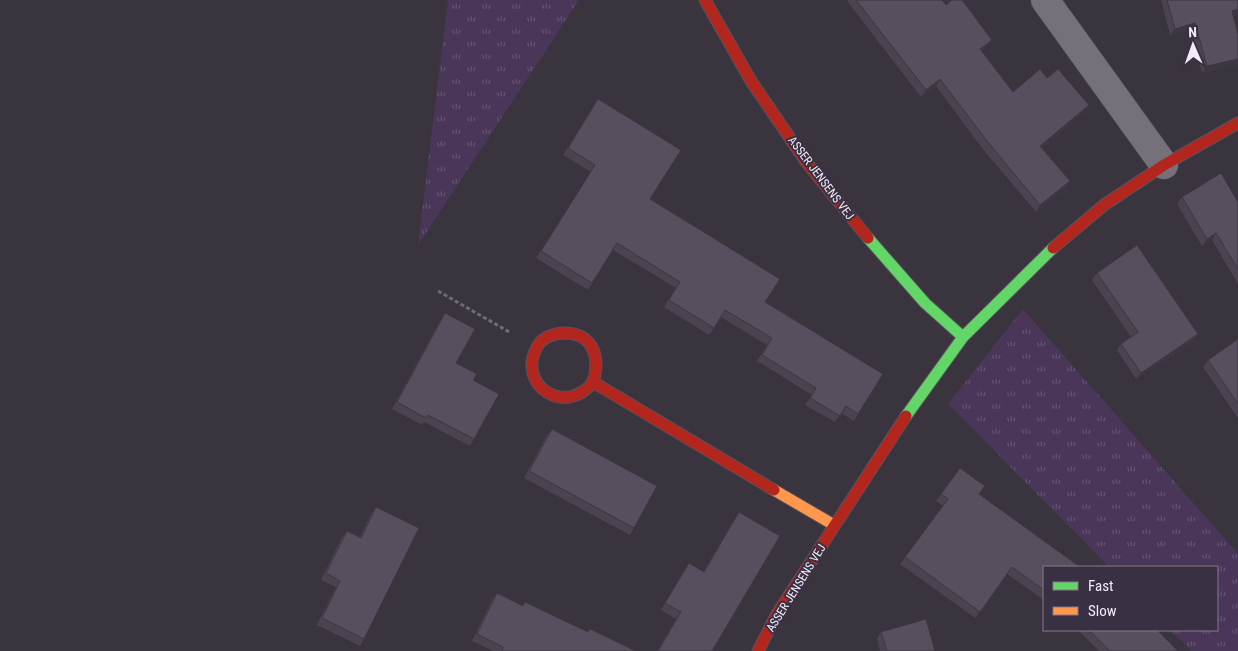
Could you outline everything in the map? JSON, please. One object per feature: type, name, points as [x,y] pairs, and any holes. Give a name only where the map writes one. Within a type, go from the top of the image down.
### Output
[{"type":"street","name":"ASSER JENSENS VEJ","points":[[705,0],[751,81],[807,163],[858,227],[925,303],[963,337]]},
{"type":"street","points":[[1045,0],[1164,166]]},
{"type":"street","name":"ASSER JENSENS VEJ","points":[[758,651],[777,614],[901,422],[963,337],[1048,252],[1104,205],[1164,166],[1238,123]]},
{"type":"street","points":[[560,332],[575,334],[588,341],[596,353],[597,368],[593,382],[582,393],[569,398],[554,397],[541,389],[533,376],[531,362],[536,348],[546,337],[560,332]]},
{"type":"street","points":[[593,382],[834,525]]},
{"type":"path","points":[[438,291],[536,348]]},
{"type":"green space","points":[[448,0],[579,0],[418,245]]},
{"type":"green space","points":[[1023,309],[1238,554],[1238,651],[1191,651],[1171,631],[1218,631],[1218,566],[1108,566],[948,404]]},
{"type":"building","points":[[856,0],[942,0],[946,5],[952,0],[962,0],[992,40],[980,49],[1013,92],[1040,69],[1047,78],[1058,69],[1089,105],[1040,146],[1070,181],[1040,205],[987,141],[940,79],[926,90]]},
{"type":"building","points":[[1167,0],[1238,0],[1238,9],[1232,11],[1238,34],[1238,59],[1207,66],[1195,23],[1175,29]]},
{"type":"building","points":[[598,99],[681,150],[650,199],[780,279],[765,302],[883,374],[858,414],[846,406],[840,416],[810,398],[816,388],[762,355],[772,338],[725,310],[714,328],[669,300],[680,282],[617,243],[592,283],[541,251],[595,165],[568,148]]},
{"type":"building","points":[[1221,173],[1238,202],[1238,269],[1216,233],[1207,239],[1182,197]]},
{"type":"building","points":[[1137,245],[1198,334],[1141,373],[1121,344],[1138,332],[1097,273]]},
{"type":"building","points":[[445,313],[475,329],[456,363],[477,374],[473,380],[499,394],[474,439],[428,415],[426,418],[397,402]]},
{"type":"building","points":[[1238,339],[1238,404],[1208,360]]},
{"type":"building","points":[[552,429],[657,486],[634,528],[529,471]]},
{"type":"building","points":[[960,468],[985,486],[979,494],[1079,566],[1043,566],[1043,589],[1012,567],[980,612],[905,557],[948,499],[941,494]]},
{"type":"building","points":[[376,507],[419,528],[364,639],[322,618],[340,581],[326,573],[347,531],[361,538]]},
{"type":"building","points":[[739,512],[780,536],[712,651],[658,651],[681,612],[665,603],[689,563],[704,572]]},
{"type":"building","points":[[497,593],[523,606],[525,602],[588,632],[590,629],[636,651],[502,651],[503,647],[477,634]]},
{"type":"building","points":[[926,619],[935,651],[887,651],[881,632]]},
{"type":"building","points":[[1090,631],[1158,631],[1178,651],[1110,651]]},
{"type":"traffic: fast","points":[[868,238],[925,303],[963,337]]},
{"type":"traffic: fast","points":[[906,416],[963,337],[1053,248]]},
{"type":"traffic: slow","points":[[774,490],[834,525]]},
{"type":"traffic: jam","points":[[705,0],[751,81],[807,163],[868,238]]},
{"type":"traffic: jam","points":[[1053,248],[1104,205],[1164,165],[1238,123]]},
{"type":"traffic: jam","points":[[593,382],[596,365],[595,357],[593,350],[584,338],[567,333],[559,334],[546,338],[537,347],[532,361],[533,374],[538,384],[547,392],[558,397],[570,397],[582,392],[593,382],[774,490]]},
{"type":"traffic: jam","points":[[758,651],[777,614],[906,416]]}]
